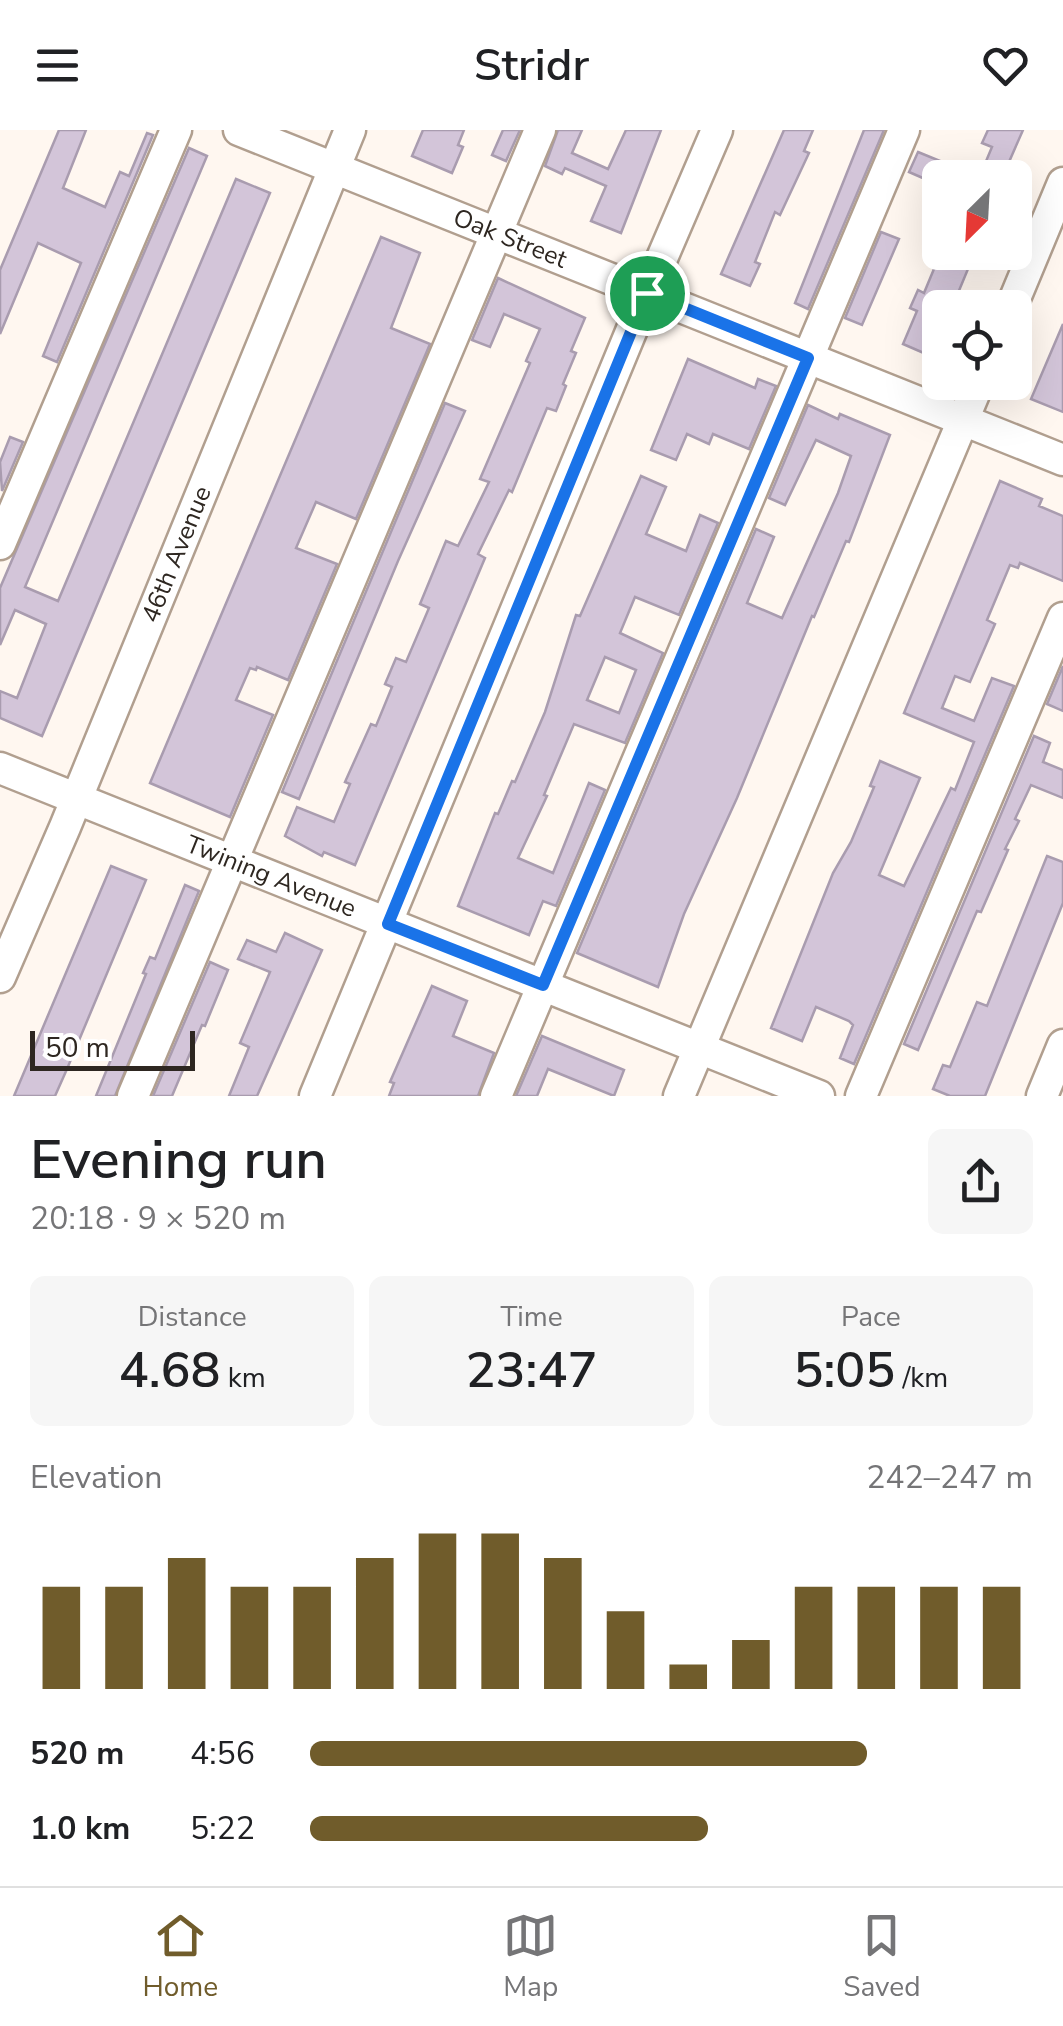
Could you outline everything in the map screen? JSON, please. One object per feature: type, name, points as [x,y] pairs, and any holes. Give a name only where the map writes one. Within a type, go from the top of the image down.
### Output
[{"type":"street","points":[[0,544],[176,130]]},
{"type":"street","name":"Oak Street","points":[[239,130],[1063,460]]},
{"type":"street","name":"46th Avenue","points":[[0,977],[77,799],[350,130]]},
{"type":"street","points":[[133,1096],[540,130]]},
{"type":"street","points":[[316,1096],[717,130]]},
{"type":"street","points":[[496,1096],[904,130]]},
{"type":"street","points":[[1018,290],[1063,183]]},
{"type":"street","points":[[679,1096],[972,400]]},
{"type":"street","points":[[861,1096],[1063,618]]},
{"type":"street","name":"Twining Avenue","points":[[0,768],[820,1096]]},
{"type":"street","points":[[1042,1096],[1063,1046]]},
{"type":"building","points":[[59,130],[86,130],[63,188],[105,207],[120,172],[129,176],[147,133],[153,135],[57,362],[43,356],[81,263],[38,243],[0,334],[0,270]]},
{"type":"building","points":[[423,130],[464,130],[458,145],[463,147],[452,173],[412,156]]},
{"type":"building","points":[[503,130],[520,130],[506,161],[492,155]]},
{"type":"building","points":[[558,130],[582,130],[572,153],[608,169],[626,130],[661,130],[621,233],[591,221],[606,186],[565,168],[562,174],[545,166]]},
{"type":"building","points":[[784,130],[813,130],[804,151],[809,153],[780,215],[775,212],[750,286],[721,274]]},
{"type":"building","points":[[864,130],[884,130],[808,309],[795,303]]},
{"type":"building","points":[[988,130],[1023,130],[1010,160],[987,160],[992,147],[982,143]]},
{"type":"building","points":[[189,148],[207,156],[25,587],[58,601],[236,179],[270,193],[42,736],[0,718],[0,691],[17,698],[46,624],[15,610],[0,645],[0,588]]},
{"type":"building","points":[[918,152],[938,160],[922,160],[922,178],[909,172]]},
{"type":"building","points":[[881,232],[899,239],[862,325],[845,318]]},
{"type":"building","points":[[381,237],[420,253],[391,328],[430,344],[356,519],[316,502],[296,548],[337,564],[288,680],[257,667],[250,668],[236,700],[273,715],[230,817],[150,783]]},
{"type":"building","points":[[934,270],[968,270],[959,290],[925,290]]},
{"type":"building","points":[[498,278],[585,318],[571,351],[576,353],[563,384],[566,386],[556,411],[547,408],[512,492],[509,490],[478,554],[485,558],[355,865],[324,852],[322,856],[285,836],[297,807],[334,822],[350,784],[345,782],[392,687],[385,684],[396,658],[406,662],[429,608],[420,604],[446,541],[458,546],[489,482],[480,479],[530,363],[526,361],[540,329],[504,314],[490,347],[472,340]]},
{"type":"building","points":[[918,290],[922,292],[922,352],[903,344],[917,311],[910,308]]},
{"type":"building","points":[[1063,324],[1063,412],[1032,397]]},
{"type":"building","points":[[688,359],[755,388],[758,379],[776,386],[749,449],[713,434],[709,444],[687,434],[676,460],[651,450]]},
{"type":"building","points":[[445,403],[465,411],[299,799],[282,792]]},
{"type":"building","points":[[808,405],[890,435],[849,542],[846,541],[812,616],[684,914],[658,987],[577,953],[756,529],[774,537],[747,603],[782,618],[838,493],[851,456],[816,440],[785,505],[769,498]]},
{"type":"building","points":[[10,437],[23,442],[2,491],[0,462]]},
{"type":"building","points":[[641,476],[666,487],[646,534],[686,551],[700,515],[718,523],[679,615],[635,597],[620,633],[663,653],[625,743],[574,724],[518,858],[553,873],[589,783],[605,790],[556,906],[543,901],[529,935],[458,906],[495,813],[498,814],[512,781],[515,782],[545,712],[576,615],[580,616]],"holes":[[[605,657],[636,670],[619,713],[587,700]]]},
{"type":"building","points":[[1000,481],[1042,499],[1039,506],[1063,516],[1063,581],[1020,563],[1018,568],[1010,565],[987,620],[995,624],[970,682],[955,676],[942,708],[974,721],[992,678],[1014,686],[854,1064],[840,1058],[853,1025],[849,1021],[816,1007],[802,1041],[771,1028],[833,873],[874,787],[870,786],[880,761],[920,778],[879,875],[904,886],[951,788],[955,790],[974,742],[904,713]]},
{"type":"building","points":[[1063,666],[1063,711],[1047,704]]},
{"type":"building","points":[[1034,736],[1050,743],[1043,762],[1063,770],[1063,798],[1031,785],[1015,819],[1019,821],[1005,849],[1008,850],[981,912],[977,911],[918,1050],[904,1044]]},
{"type":"building","points":[[1047,856],[1063,862],[1063,903],[985,1096],[950,1096],[933,1089],[943,1065],[950,1067],[977,1002],[987,1006]]},
{"type":"building","points":[[111,866],[146,880],[67,1069],[55,1096],[14,1096]]},
{"type":"building","points":[[185,885],[199,891],[115,1096],[96,1096],[146,974],[143,973],[150,957],[155,959]]},
{"type":"building","points":[[285,933],[322,950],[257,1096],[229,1096],[249,1047],[240,1043],[270,972],[238,959],[247,940],[276,952]]},
{"type":"building","points":[[210,962],[228,970],[205,1026],[202,1025],[172,1096],[153,1096]]},
{"type":"building","points":[[432,986],[467,1001],[453,1036],[494,1053],[478,1096],[389,1096],[394,1083],[390,1082]]},
{"type":"building","points":[[542,1036],[624,1070],[614,1096],[548,1069],[537,1096],[516,1096]]},
{"type":"route","points":[[647,293],[808,358],[543,985],[388,924],[647,293]]}]
